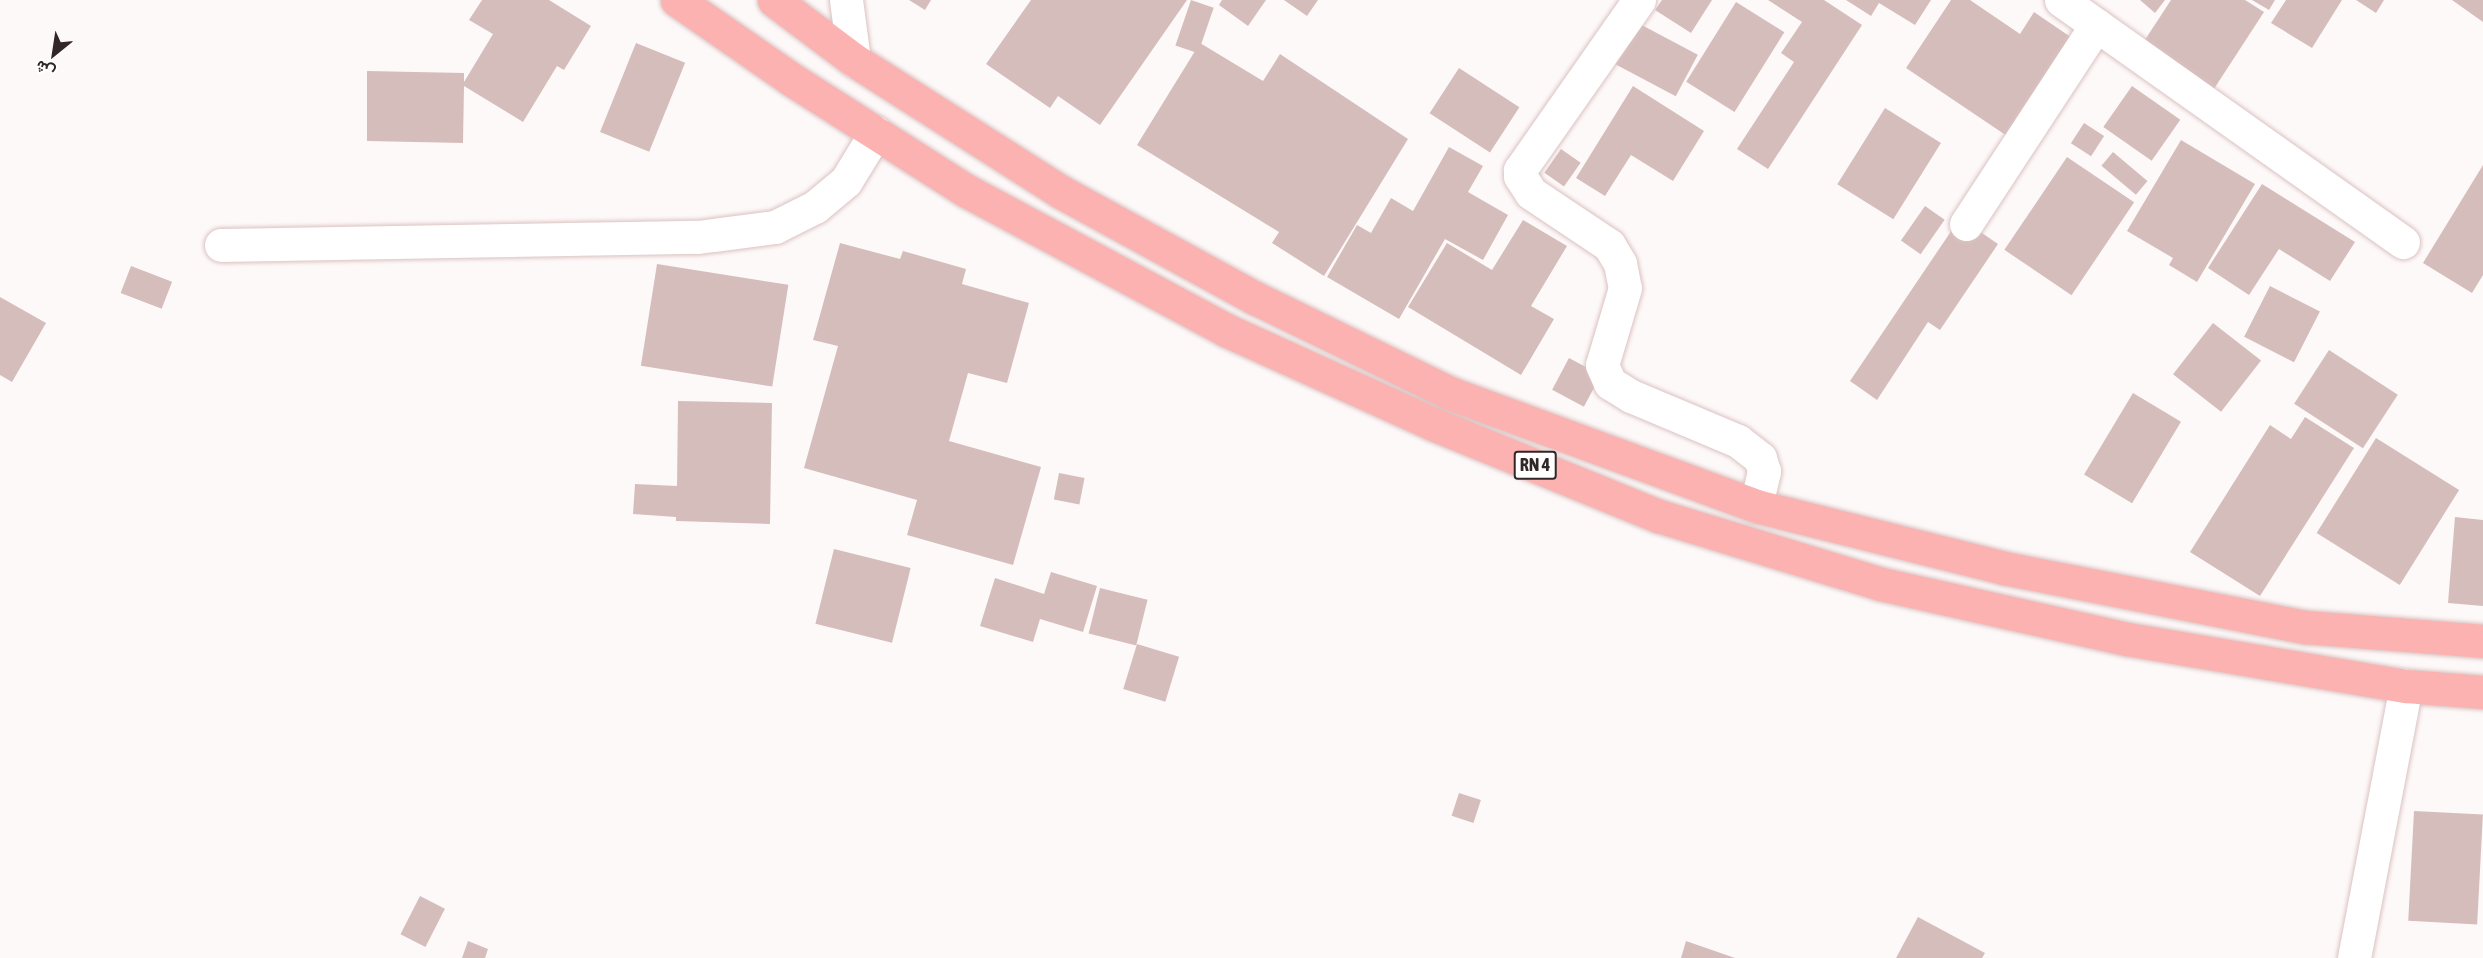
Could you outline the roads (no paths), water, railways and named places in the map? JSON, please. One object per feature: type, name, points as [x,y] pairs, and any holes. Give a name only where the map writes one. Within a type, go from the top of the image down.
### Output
[{"type":"highway","name":"RN 4","points":[[677,0],[791,80],[967,191],[1226,330],[1433,424],[1659,516],[1892,587],[2127,639],[2406,686],[2483,693]]},
{"type":"highway","name":"RN 4","points":[[774,0],[854,60],[1061,192],[1255,298],[1452,394],[1756,506],[2004,568],[2306,627],[2483,641]]},
{"type":"street","points":[[846,0],[854,60]]},
{"type":"street","points":[[1639,0],[1520,170],[1520,176],[1532,193],[1609,245],[1620,263],[1625,288],[1602,365],[1610,383],[1631,396],[1738,441],[1760,458],[1764,471],[1756,506]]},
{"type":"street","points":[[2061,0],[2403,242]]},
{"type":"street","points":[[1966,224],[2096,25]]},
{"type":"street","points":[[220,245],[698,237],[775,227],[815,207],[846,181],[876,132]]},
{"type":"street","points":[[2354,958],[2406,686]]}]
